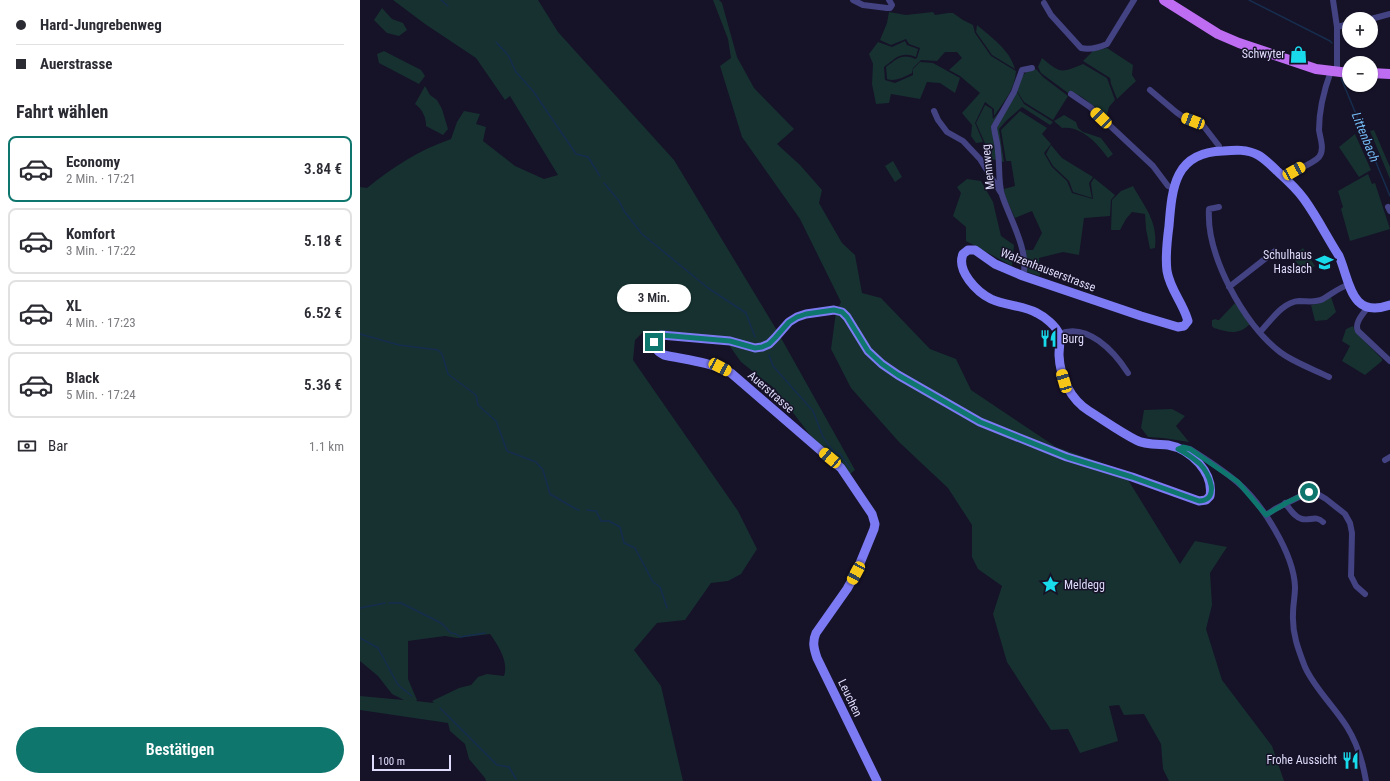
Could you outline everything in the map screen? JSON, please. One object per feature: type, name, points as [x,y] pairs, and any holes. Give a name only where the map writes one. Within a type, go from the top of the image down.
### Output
[{"type":"main road","points":[[1164,0],[1218,34],[1239,43],[1309,68],[1342,72]]},
{"type":"main road","points":[[1378,73],[1390,74]]},
{"type":"street","points":[[853,0],[863,5],[890,8],[892,5],[889,0]]},
{"type":"street","points":[[1044,3],[1051,15],[1076,43],[1081,48],[1088,49],[1101,47],[1107,44],[1134,0]]},
{"type":"street","points":[[1284,177],[1310,163],[1319,156],[1322,150],[1320,112],[1334,72],[1337,27],[1333,0]]},
{"type":"street","points":[[1378,18],[1390,14]]},
{"type":"street","points":[[1337,27],[1342,26]]},
{"type":"street","name":"Mennweg","points":[[1023,276],[1023,253],[1015,226],[1002,194],[998,150],[994,128],[1014,92],[1022,70],[1032,68]]},
{"type":"street","points":[[1150,90],[1183,117],[1202,124],[1208,130],[1219,146],[1220,150]]},
{"type":"street","points":[[1071,94],[1090,107],[1153,166],[1168,186],[1173,188]]},
{"type":"street","points":[[934,111],[938,120],[947,132],[963,140],[980,159],[1002,194]]},
{"type":"street","name":"Walzenhauserstrasse","points":[[1059,334],[1051,324],[1038,313],[1027,308],[990,299],[980,292],[965,274],[962,256],[965,252],[975,250],[995,264],[1023,276],[1141,316],[1178,327],[1184,326],[1188,321],[1170,283],[1166,266],[1173,188],[1181,169],[1188,162],[1203,154],[1220,150],[1250,152],[1258,155],[1293,186],[1304,199],[1339,256],[1353,297],[1359,303],[1368,307]]},
{"type":"street","points":[[1218,207],[1209,209],[1210,231],[1218,260],[1229,287],[1236,298],[1270,344],[1282,354],[1330,377]]},
{"type":"street","points":[[1229,287],[1275,251]]},
{"type":"street","points":[[1260,332],[1284,307],[1290,303],[1298,301],[1312,302],[1323,299],[1339,288],[1348,285]]},
{"type":"street","points":[[1390,305],[1378,308],[1368,307],[1357,324],[1358,331],[1390,361]]},
{"type":"street","name":"Auerstrasse","points":[[823,624],[856,573],[874,529],[874,517],[841,468],[730,373],[720,367],[664,355],[658,352],[654,346],[657,336],[661,335],[730,341],[755,348],[762,347],[775,338],[789,322],[797,317],[806,314],[834,310],[842,312],[847,317],[868,351],[882,364],[898,375],[980,422],[1067,457],[1132,477],[1199,501],[1206,500],[1210,496],[1212,490],[1207,473],[1189,455],[1178,449]]},
{"type":"street","points":[[1128,373],[1114,354],[1093,337],[1073,330],[1059,334],[1061,369],[1064,381],[1073,396],[1085,408],[1137,441],[1170,446],[1178,449],[1183,447],[1190,449],[1238,482],[1266,515],[1287,554],[1291,567],[1295,587],[1293,632],[1296,642],[1313,681],[1347,728],[1360,757],[1366,781]]},
{"type":"street","points":[[1266,515],[1309,492],[1316,492],[1324,497],[1345,514],[1350,523],[1352,533],[1350,576],[1356,586],[1365,594]]},
{"type":"street","points":[[1286,503],[1297,517],[1305,519],[1317,518],[1323,522]]},
{"type":"street","name":"Leuchen","points":[[823,624],[814,638],[817,658],[877,781]]},
{"type":"green space","points":[[393,0],[538,0],[558,32],[674,160],[776,329],[855,470],[850,474],[810,435],[775,389],[741,362],[724,338],[644,331],[635,340],[633,360],[738,511],[757,549],[741,574],[728,581],[711,583],[685,620],[657,623],[634,650],[661,686],[683,781],[486,781],[469,759],[465,744],[450,731],[448,723],[360,710],[360,696],[404,700],[392,694],[378,676],[360,661],[360,187],[367,188],[407,160],[428,148],[451,139],[457,122],[464,111],[480,114],[476,124],[486,127],[483,141],[515,166],[544,179],[558,175],[510,96],[505,100],[476,58],[425,24]],"holes":[[[490,634],[504,659],[504,676],[487,674],[478,677],[471,685],[459,688],[432,701],[434,703],[416,701],[417,700],[408,679],[408,641],[445,636],[457,638]]]},
{"type":"green space","points":[[713,0],[719,0],[722,3],[737,57],[754,88],[794,129],[777,144],[800,165],[822,190],[819,203],[842,243],[855,255],[862,293],[881,298],[930,349],[956,359],[971,390],[1056,447],[1122,470],[1180,564],[1195,541],[1227,547],[1210,573],[1212,605],[1206,629],[1222,680],[1272,746],[1284,781],[1169,781],[1163,769],[1161,744],[1144,714],[1124,715],[1119,705],[1109,706],[1118,741],[1080,753],[1068,729],[1051,730],[1007,662],[993,614],[1002,586],[978,569],[972,557],[972,525],[948,488],[899,442],[851,388],[831,349],[836,312],[841,302],[800,219],[742,137],[720,66],[731,58],[728,39]]},
{"type":"green space","points":[[382,8],[392,19],[403,23],[407,30],[399,36],[387,33],[374,20]]},
{"type":"green space","points":[[889,12],[906,15],[933,12],[935,15],[953,13],[973,25],[975,33],[991,56],[1016,71],[1014,84],[994,116],[994,109],[985,102],[975,123],[983,142],[976,143],[971,136],[972,125],[962,113],[980,93],[960,76],[949,70],[962,58],[957,52],[945,52],[937,61],[921,60],[913,68],[912,73],[896,79],[887,79],[886,67],[897,59],[903,57],[917,58],[920,48],[909,44],[906,39],[891,45],[880,40],[887,23]]},
{"type":"green space","points":[[977,25],[994,39],[1004,50],[1013,62],[1015,69],[992,55],[976,32]]},
{"type":"green space","points":[[905,41],[907,45],[918,49],[916,57],[911,55],[902,55],[892,61],[884,67],[885,80],[895,83],[913,75],[913,69],[920,62],[933,63],[960,78],[955,93],[940,83],[927,82],[920,99],[891,94],[889,103],[876,104],[872,84],[873,64],[869,54],[878,42],[892,47]]},
{"type":"green space","points":[[1107,48],[1133,65],[1132,75],[1136,81],[1117,99],[1110,78],[1083,61],[1093,51]]},
{"type":"green space","points":[[384,51],[421,70],[425,76],[419,84],[379,63],[377,54]]},
{"type":"green space","points":[[1042,58],[1053,67],[1061,70],[1070,69],[1083,64],[1107,78],[1115,100],[1109,107],[1106,118],[1083,98],[1073,93],[1068,93],[1041,73],[1038,67]]},
{"type":"green space","points":[[1036,69],[1043,77],[1068,96],[1053,120],[1024,102],[1017,91],[1025,73]]},
{"type":"green space","points":[[425,86],[430,95],[437,100],[442,109],[448,129],[443,135],[426,126],[424,114],[415,104]]},
{"type":"green space","points":[[1017,92],[1024,104],[1053,122],[1050,125],[1022,107],[999,129],[1004,162],[992,159],[976,123],[985,105],[992,109],[993,119]]},
{"type":"green space","points":[[1020,111],[1047,128],[1042,134],[1051,144],[1044,153],[1052,167],[1067,181],[1072,193],[1093,199],[1091,183],[1094,178],[1115,195],[1111,200],[1110,216],[1084,218],[1079,255],[1063,252],[1039,258],[1040,276],[1027,272],[1024,250],[1033,250],[1042,233],[1032,211],[1015,218],[1005,196],[1004,189],[1015,186],[1011,161],[1006,161],[1001,130]]},
{"type":"green space","points":[[1064,115],[1076,122],[1078,128],[1083,132],[1101,138],[1113,154],[1108,158],[1094,142],[1082,132],[1076,129],[1062,128],[1054,121]]},
{"type":"green space","points":[[1374,130],[1390,167],[1390,179],[1370,131]]},
{"type":"green space","points":[[1355,134],[1371,170],[1359,177],[1339,147]]},
{"type":"green space","points":[[1051,145],[1062,158],[1093,177],[1089,183],[1092,198],[1073,192],[1069,181],[1053,166],[1046,154]]},
{"type":"green space","points":[[893,161],[902,177],[895,182],[885,166]]},
{"type":"green space","points":[[1368,174],[1372,184],[1375,183],[1390,229],[1350,241],[1341,209],[1343,207],[1338,191]]},
{"type":"green space","points":[[967,179],[981,181],[993,202],[1001,236],[1014,245],[1012,266],[966,241],[966,227],[953,216],[961,193],[957,187]]},
{"type":"green space","points":[[1133,186],[1153,222],[1155,230],[1155,248],[1150,249],[1145,214],[1132,212],[1120,230],[1111,230],[1112,200],[1121,191]]},
{"type":"green space","points":[[1303,248],[1315,266],[1304,273],[1292,256]]},
{"type":"green space","points":[[1331,297],[1336,312],[1327,320],[1315,321],[1311,305],[1321,303]]},
{"type":"green space","points":[[1235,303],[1250,324],[1246,328],[1237,332],[1228,332],[1214,328],[1212,326],[1212,320],[1219,320]]},
{"type":"green space","points":[[1353,326],[1355,331],[1382,359],[1382,361],[1365,375],[1342,361],[1350,346],[1342,341],[1346,329]]},
{"type":"green space","points":[[1172,409],[1185,416],[1176,426],[1189,442],[1148,437],[1141,428],[1144,410]]},
{"type":"waterway","points":[[441,0],[448,6]]},
{"type":"waterway","name":"Littenbach","points":[[1249,0],[1332,43]]},
{"type":"waterway","points":[[496,42],[508,55],[516,72],[533,91],[576,154],[588,157],[600,176]]},
{"type":"waterway","name":"Littenbach","points":[[1341,78],[1390,196]]},
{"type":"waterway","points":[[604,183],[619,201],[624,211],[642,234],[708,288],[746,313],[755,337]]},
{"type":"waterway","points":[[360,334],[399,345],[438,350],[442,354],[448,374],[476,395],[478,405],[496,421],[507,451],[536,462],[543,470],[550,494],[579,510]]},
{"type":"waterway","points":[[769,355],[773,366],[813,411],[823,437],[833,451],[840,454],[850,468]]},
{"type":"waterway","points":[[587,510],[596,511],[601,521],[609,521],[620,527],[624,543],[635,548],[653,582],[660,587],[667,608]]},
{"type":"waterway","points":[[360,608],[385,603]]},
{"type":"waterway","points":[[389,603],[401,603],[441,623],[451,633],[460,637],[485,633]]},
{"type":"waterway","points":[[360,638],[378,648],[398,685],[412,696]]},
{"type":"waterway","points":[[440,708],[497,765],[509,767],[516,779]]},
{"type":"place","name":"Schwyter","points":[[1298,54]]},
{"type":"place","name":"Schulhaus Haslach","points":[[1325,262]]},
{"type":"place","name":"Burg","points":[[1049,339]]},
{"type":"place","name":"Meldegg","points":[[1051,585]]},
{"type":"place","name":"Frohe Aussicht","points":[[1350,760]]},
{"type":"route","points":[[654,342],[657,336],[661,335],[730,341],[744,346],[755,348],[762,347],[769,344],[789,322],[797,317],[806,314],[834,310],[845,314],[868,351],[882,364],[898,375],[980,422],[1067,457],[1132,477],[1199,501],[1206,500],[1210,496],[1212,490],[1207,473],[1201,465],[1189,455],[1178,449],[1183,447],[1190,449],[1238,482],[1266,515],[1309,492]]}]
